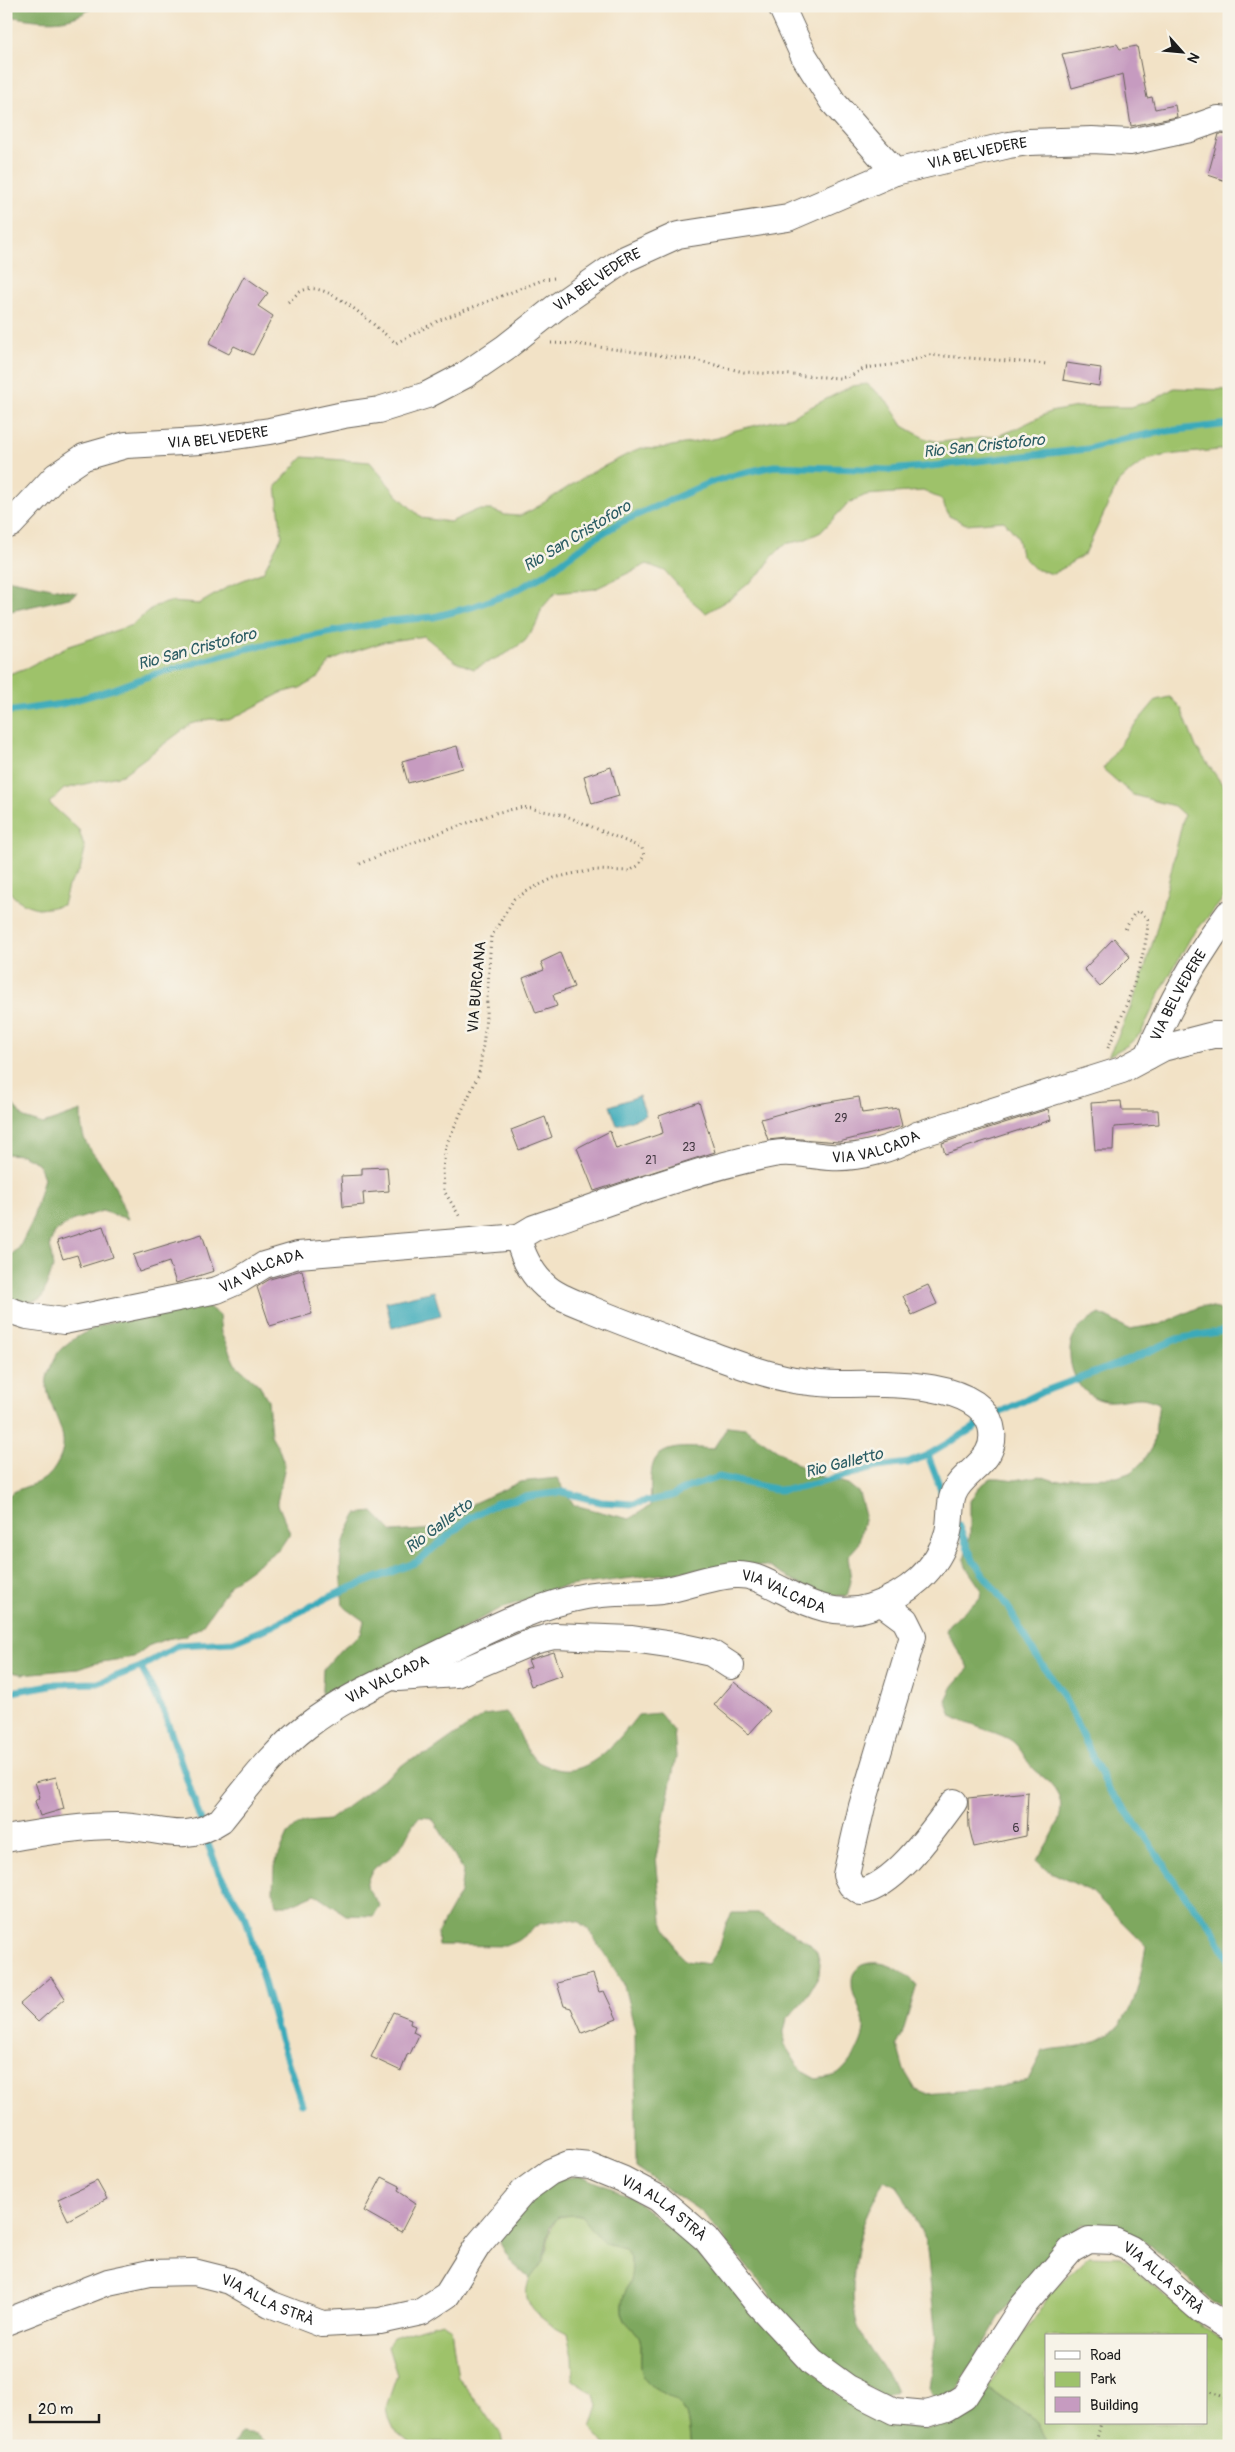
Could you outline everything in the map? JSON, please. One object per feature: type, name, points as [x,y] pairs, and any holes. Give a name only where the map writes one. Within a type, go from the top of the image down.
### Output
[{"type":"street","points":[[781,6],[804,56],[833,102],[895,172]]},
{"type":"street","name":"VIA BELVEDERE","points":[[6,526],[11,524],[39,497],[56,476],[84,457],[126,445],[201,441],[270,431],[344,415],[379,410],[427,395],[465,375],[506,348],[590,282],[625,259],[678,235],[788,218],[895,172],[1009,145],[1029,142],[1092,140],[1130,142],[1190,129],[1218,119],[1229,120]]},
{"type":"street","name":"VIA BELVEDERE","points":[[1148,1056],[1161,1024],[1184,980],[1229,913]]},
{"type":"street","name":"VIA VALCADA","points":[[6,1308],[27,1316],[64,1321],[216,1290],[240,1280],[264,1265],[298,1255],[519,1237],[534,1228],[687,1176],[776,1153],[833,1158],[897,1146],[917,1135],[1122,1070],[1163,1048],[1188,1040],[1229,1035]]},
{"type":"street","name":"VIA VALCADA","points":[[6,1839],[82,1828],[118,1826],[150,1829],[180,1835],[206,1830],[221,1820],[291,1739],[342,1703],[388,1679],[528,1614],[587,1596],[666,1590],[709,1578],[736,1574],[756,1576],[793,1596],[825,1609],[844,1612],[882,1603],[921,1579],[944,1545],[949,1528],[952,1495],[963,1480],[978,1467],[991,1444],[992,1428],[984,1412],[958,1396],[930,1388],[877,1383],[837,1384],[796,1380],[768,1374],[616,1320],[576,1303],[541,1283],[524,1256],[519,1245],[519,1237]]},
{"type":"street","points":[[882,1603],[905,1620],[914,1636],[862,1806],[846,1875],[851,1885],[861,1892],[872,1889],[892,1874],[930,1834],[954,1802]]},
{"type":"street","points":[[388,1679],[456,1674],[534,1641],[554,1636],[674,1644],[711,1653],[731,1666]]},
{"type":"street","name":"VIA ALLA STRÀ","points":[[6,2322],[108,2282],[150,2273],[194,2272],[230,2281],[270,2304],[322,2324],[380,2321],[421,2312],[447,2295],[478,2245],[524,2191],[550,2172],[570,2164],[590,2166],[622,2179],[658,2198],[706,2239],[758,2304],[812,2362],[848,2388],[894,2411],[927,2414],[946,2408],[964,2397],[1022,2307],[1071,2250],[1089,2240],[1114,2241],[1131,2250],[1201,2310],[1229,2327]]},
{"type":"path","points":[[288,302],[304,290],[319,289],[368,318],[396,343],[440,320],[545,278],[562,277],[590,282]]},
{"type":"path","points":[[545,343],[576,344],[695,360],[744,372],[840,378],[851,376],[865,368],[899,364],[930,355],[1048,364]]},
{"type":"path","name":"VIA BURCANA","points":[[360,864],[387,852],[495,813],[523,808],[564,815],[642,848],[644,856],[638,866],[629,871],[597,870],[554,878],[514,899],[492,937],[485,1030],[479,1074],[446,1145],[443,1168],[444,1191],[453,1208],[483,1241]]},
{"type":"path","points":[[1092,1080],[1128,1001],[1148,932],[1148,919],[1139,911],[1134,914],[1124,931]]},
{"type":"path","points":[[1208,2391],[1229,2399]]},
{"type":"path","points":[[1095,2446],[1101,2424]]},
{"type":"green space","points":[[6,6],[94,6],[74,17],[52,21],[6,16]]},
{"type":"green space","points":[[867,384],[887,401],[903,426],[926,439],[940,442],[997,436],[1050,412],[1077,407],[1131,407],[1156,399],[1174,388],[1229,390],[1229,449],[1167,455],[1147,460],[1132,470],[1118,483],[1085,554],[1053,574],[1035,569],[1021,555],[1017,536],[1004,521],[966,524],[949,516],[941,499],[923,491],[866,495],[848,503],[821,532],[804,540],[785,544],[772,557],[761,573],[731,598],[706,613],[692,601],[665,571],[647,564],[595,589],[555,593],[542,608],[536,625],[525,641],[509,652],[474,669],[456,662],[424,636],[384,642],[347,654],[330,662],[318,678],[300,688],[281,693],[229,720],[210,719],[191,724],[122,775],[64,789],[49,803],[79,830],[85,849],[80,870],[68,886],[63,905],[44,909],[33,907],[19,901],[8,890],[6,886],[6,675],[26,668],[66,647],[132,625],[155,606],[170,602],[199,604],[231,585],[263,572],[282,536],[276,486],[303,457],[370,462],[397,495],[422,518],[450,522],[477,510],[492,510],[505,515],[519,516],[532,510],[589,474],[640,448],[655,449],[718,438],[732,431],[791,417],[852,386]]},
{"type":"green space","points":[[6,579],[77,593],[69,598],[6,612]]},
{"type":"green space","points":[[1170,697],[1181,708],[1196,747],[1229,794],[1229,892],[1191,937],[1162,989],[1141,1033],[1128,1045],[1108,1056],[1122,1028],[1145,969],[1184,815],[1174,806],[1133,795],[1103,769],[1127,734],[1156,700]]},
{"type":"green space","points":[[6,1096],[24,1118],[43,1124],[81,1111],[81,1124],[86,1142],[111,1179],[128,1219],[102,1211],[72,1221],[55,1232],[50,1243],[53,1268],[42,1298],[28,1302],[6,1297],[6,1259],[19,1248],[32,1222],[44,1178],[38,1163],[22,1155],[6,1154]]},
{"type":"green space","points":[[206,1305],[219,1315],[221,1333],[235,1364],[259,1385],[268,1400],[271,1435],[279,1449],[285,1466],[277,1502],[290,1533],[280,1548],[232,1583],[201,1627],[184,1636],[166,1639],[148,1646],[134,1657],[96,1663],[78,1669],[22,1674],[6,1671],[6,1497],[47,1477],[59,1460],[63,1441],[62,1432],[51,1404],[47,1385],[49,1371],[56,1356],[62,1348],[76,1337],[111,1322],[150,1313]]},
{"type":"green space","points":[[1202,1306],[1218,1309],[1229,1315],[1229,2311],[1214,2304],[1150,2245],[1115,2225],[1083,2224],[1046,2259],[999,2318],[957,2390],[934,2398],[929,2387],[936,2338],[926,2241],[903,2196],[896,2186],[884,2180],[863,2226],[856,2255],[853,2287],[855,2316],[859,2328],[896,2391],[884,2397],[835,2366],[787,2316],[703,2213],[636,2167],[635,2030],[623,1982],[588,1929],[579,1922],[566,1919],[539,1924],[517,1941],[505,1946],[438,1945],[437,1934],[460,1893],[463,1871],[432,1818],[419,1817],[398,1850],[372,1872],[366,1886],[380,1906],[373,1916],[346,1915],[315,1894],[290,1905],[276,1905],[273,1892],[274,1866],[288,1834],[296,1826],[306,1822],[329,1820],[409,1760],[430,1753],[484,1715],[506,1712],[514,1722],[524,1745],[533,1757],[544,1765],[563,1770],[576,1769],[600,1756],[611,1747],[638,1715],[659,1713],[674,1731],[676,1757],[656,1857],[662,1920],[678,1953],[686,1961],[708,1964],[720,1946],[726,1924],[732,1913],[758,1913],[809,1943],[817,1952],[820,1964],[819,1976],[805,1999],[787,2019],[784,2031],[784,2044],[805,2073],[816,2079],[836,2075],[843,2070],[856,2051],[860,2044],[864,2024],[853,1991],[852,1977],[858,1968],[870,1963],[885,1964],[899,1970],[917,1985],[902,2035],[897,2045],[904,2070],[916,2090],[926,2094],[995,2088],[1028,2080],[1043,2051],[1085,2045],[1101,2039],[1114,2030],[1124,2019],[1131,2006],[1140,1977],[1146,1946],[1092,1892],[1045,1869],[1037,1860],[1058,1823],[1060,1803],[1058,1794],[1049,1782],[1033,1769],[1019,1748],[1009,1739],[952,1716],[946,1700],[953,1686],[969,1668],[946,1631],[949,1624],[980,1598],[981,1589],[966,1567],[964,1559],[970,1535],[970,1501],[978,1488],[991,1478],[1015,1480],[1040,1476],[1055,1481],[1070,1478],[1117,1477],[1132,1472],[1144,1460],[1153,1445],[1159,1403],[1141,1398],[1106,1401],[1091,1395],[1079,1384],[1072,1370],[1070,1354],[1072,1340],[1078,1330],[1100,1314],[1129,1329],[1161,1324]]},
{"type":"green space","points":[[728,1426],[745,1428],[812,1474],[848,1484],[859,1493],[865,1516],[858,1545],[848,1556],[851,1581],[847,1596],[817,1594],[769,1567],[742,1564],[561,1587],[495,1611],[321,1705],[323,1670],[340,1650],[361,1634],[364,1621],[343,1606],[340,1569],[345,1538],[357,1514],[373,1512],[392,1532],[436,1529],[474,1503],[520,1482],[557,1478],[574,1505],[629,1519],[650,1506],[652,1468],[657,1457],[671,1449],[713,1449]]},
{"type":"green space","points":[[582,2176],[630,2196],[681,2237],[839,2396],[900,2425],[928,2429],[965,2411],[988,2387],[1038,2423],[1050,2446],[691,2446],[685,2412],[681,2406],[648,2382],[642,2373],[640,2339],[637,2333],[625,2321],[622,2309],[622,2301],[632,2269],[625,2249],[604,2244],[581,2215],[558,2216],[550,2226],[543,2261],[530,2279],[511,2262],[500,2243],[503,2230],[548,2180]]},
{"type":"green space","points":[[581,2215],[604,2243],[625,2249],[630,2259],[632,2269],[623,2301],[624,2318],[640,2339],[641,2368],[644,2377],[654,2387],[677,2402],[685,2412],[691,2446],[606,2446],[591,2428],[598,2406],[595,2394],[573,2380],[572,2357],[567,2333],[543,2319],[530,2306],[527,2298],[527,2289],[531,2276],[542,2263],[554,2222],[558,2216]]},
{"type":"green space","points":[[1089,2256],[1121,2257],[1198,2324],[1229,2343],[1229,2446],[1050,2446],[1038,2423],[988,2387],[1052,2291]]},
{"type":"green space","points":[[442,2322],[451,2328],[458,2378],[501,2435],[503,2446],[452,2446],[449,2442],[433,2442],[429,2446],[413,2446],[393,2429],[386,2407],[397,2375],[388,2347],[393,2337]]},
{"type":"green space","points":[[240,2433],[256,2435],[271,2446],[233,2446]]},
{"type":"water","points":[[639,1096],[646,1115],[617,1125],[610,1106]]},
{"type":"water","points":[[434,1291],[441,1315],[392,1328],[386,1302]]},
{"type":"building","points":[[1117,44],[1120,49],[1137,46],[1147,98],[1152,97],[1155,109],[1175,105],[1177,117],[1131,126],[1123,74],[1072,88],[1062,54]]},
{"type":"building","points":[[1219,134],[1229,135],[1229,182],[1208,175]]},
{"type":"building","points":[[244,276],[268,293],[258,306],[273,316],[253,355],[234,346],[229,354],[209,344]]},
{"type":"building","points":[[1066,363],[1101,368],[1099,386],[1063,380]]},
{"type":"building","points":[[457,746],[463,768],[408,783],[402,761]]},
{"type":"building","points":[[611,767],[619,796],[592,804],[584,776]]},
{"type":"building","points":[[1114,938],[1130,957],[1100,987],[1084,969]]},
{"type":"building","points":[[560,953],[574,987],[553,995],[557,1006],[536,1013],[523,978],[544,970],[541,962]]},
{"type":"building","points":[[859,1097],[862,1113],[898,1108],[902,1126],[839,1142],[787,1138],[768,1140],[761,1119],[811,1105]]},
{"type":"building","points":[[1121,1101],[1122,1110],[1158,1110],[1159,1124],[1114,1127],[1113,1150],[1095,1150],[1091,1103]]},
{"type":"building","points":[[699,1102],[715,1152],[594,1191],[577,1148],[610,1131],[616,1149],[663,1133],[659,1116]]},
{"type":"building","points":[[1048,1109],[1051,1120],[945,1154],[942,1143]]},
{"type":"building","points":[[545,1117],[552,1137],[519,1150],[511,1130]]},
{"type":"building","points":[[387,1167],[389,1191],[363,1193],[364,1205],[343,1207],[341,1176],[362,1175],[362,1168]]},
{"type":"building","points":[[103,1226],[113,1257],[81,1267],[77,1255],[63,1259],[57,1241]]},
{"type":"building","points":[[202,1234],[214,1271],[176,1283],[169,1262],[139,1272],[133,1255]]},
{"type":"building","points":[[302,1270],[312,1314],[270,1326],[257,1287],[270,1279]]},
{"type":"building","points":[[928,1285],[937,1304],[912,1315],[903,1296]]},
{"type":"building","points":[[554,1652],[562,1675],[531,1686],[525,1669],[531,1667],[528,1660]]},
{"type":"building","points":[[734,1682],[770,1711],[749,1734],[714,1705]]},
{"type":"building","points":[[56,1777],[64,1809],[40,1816],[35,1801],[40,1797],[35,1782]]},
{"type":"building","points":[[1028,1792],[1026,1836],[974,1847],[969,1827],[968,1798]]},
{"type":"building","points":[[593,1974],[599,1992],[604,1991],[617,2019],[582,2033],[571,2008],[564,2006],[557,1983]]},
{"type":"building","points":[[51,1977],[65,1998],[38,2022],[20,2004]]},
{"type":"building","points":[[393,2012],[411,2019],[410,2024],[415,2026],[413,2032],[419,2035],[410,2054],[407,2055],[401,2071],[371,2057]]},
{"type":"building","points":[[382,2177],[400,2186],[398,2191],[416,2203],[401,2232],[364,2211]]},
{"type":"building","points":[[97,2181],[107,2199],[68,2220],[58,2199]]},
{"type":"waterway","name":"Rio San Cristoforo","points":[[6,712],[62,704],[114,689],[152,675],[249,648],[389,621],[434,617],[475,606],[511,593],[546,574],[593,539],[623,521],[709,483],[738,474],[774,466],[889,470],[922,467],[1088,449],[1119,440],[1160,432],[1229,424]]},
{"type":"waterway","name":"Rio Galletto","points":[[999,1413],[1042,1392],[1129,1360],[1177,1339],[1229,1330]]},
{"type":"waterway","name":"Rio Galletto","points":[[6,1693],[56,1684],[98,1683],[141,1667],[179,1645],[233,1642],[272,1626],[335,1594],[417,1562],[468,1519],[497,1503],[563,1492],[601,1502],[633,1504],[672,1496],[689,1487],[719,1477],[779,1490],[799,1488],[877,1467],[908,1463],[928,1455],[982,1423]]},
{"type":"waterway","points":[[928,1455],[944,1498]]},
{"type":"waterway","points":[[958,1525],[974,1562],[1008,1607],[1033,1651],[1062,1693],[1108,1788],[1144,1834],[1178,1887],[1213,1929],[1229,1960]]},
{"type":"waterway","points":[[141,1667],[164,1712],[201,1821]]},
{"type":"waterway","points":[[206,1839],[219,1873],[246,1918],[279,2036],[302,2104]]}]
